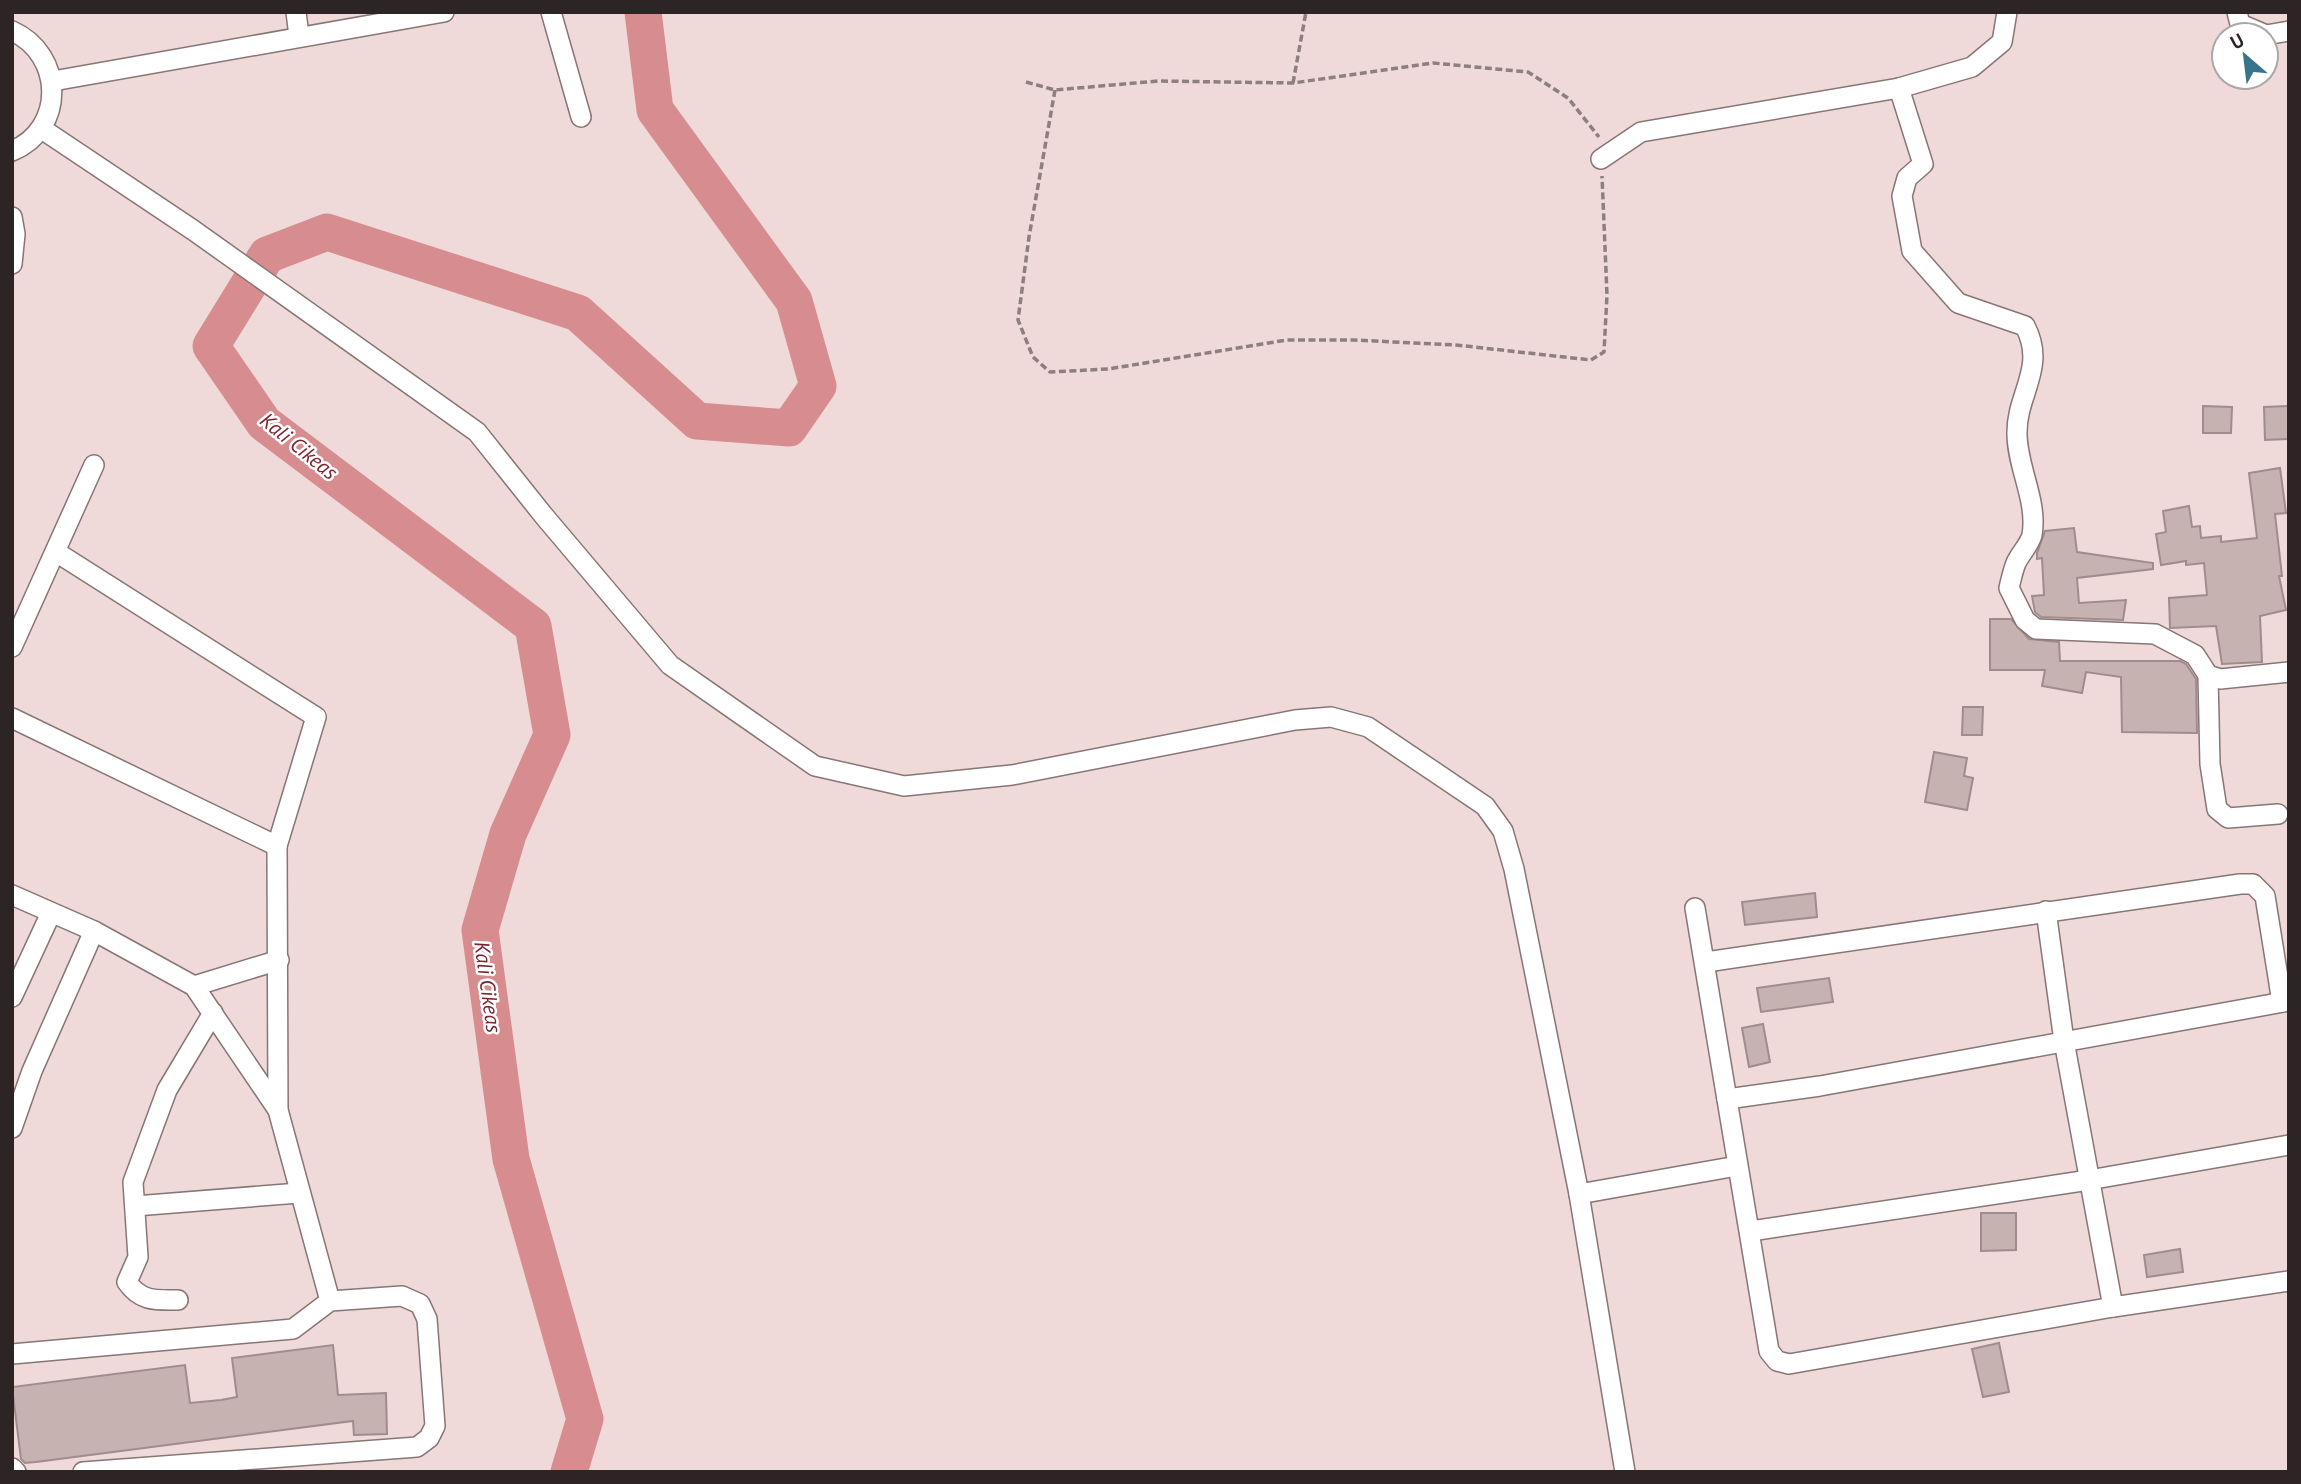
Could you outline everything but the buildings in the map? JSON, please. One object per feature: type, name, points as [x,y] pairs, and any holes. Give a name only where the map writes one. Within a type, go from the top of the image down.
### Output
[{"type":"street","points":[[296,12],[299,36]]},
{"type":"street","points":[[53,81],[444,12]]},
{"type":"street","points":[[551,12],[581,117]]},
{"type":"street","points":[[1601,159],[1641,132],[1899,88],[1972,67],[2002,42],[2007,12]]},
{"type":"street","points":[[12,31],[33,44],[46,61],[53,81],[52,106],[42,129],[24,146],[12,150]]},
{"type":"street","points":[[1899,88],[1923,164],[1908,178],[1902,195],[1912,251],[1958,303],[2025,326],[2031,338],[2034,367],[2020,410],[2017,435],[2031,508],[2032,536],[2015,564],[2009,588],[2025,620],[2036,629],[2155,634],[2195,655],[2208,675],[2210,764],[2217,810],[2228,818],[2278,814]]},
{"type":"street","points":[[42,129],[192,230],[477,432],[670,665],[815,766],[904,786],[1013,775],[1295,720],[1331,717],[1368,727],[1485,806],[1503,831],[1514,869],[1579,1194],[1625,1472]]},
{"type":"street","points":[[12,217],[15,234],[12,264]]},
{"type":"street","points":[[12,646],[94,466]]},
{"type":"street","points":[[56,552],[316,717],[277,846],[278,1110],[330,1301]]},
{"type":"street","points":[[2208,675],[2220,679],[2289,672]]},
{"type":"street","points":[[12,718],[277,846]]},
{"type":"street","points":[[1706,962],[2046,911],[2253,884],[2265,896],[2285,1001],[1820,1086],[1727,1099]]},
{"type":"street","points":[[12,895],[94,931],[194,986],[278,1110]]},
{"type":"street","points":[[1695,908],[1769,1351],[1777,1361],[1789,1364],[2113,1307],[2289,1280]]},
{"type":"street","points":[[2046,911],[2064,1041],[2113,1307]]},
{"type":"street","points":[[12,997],[51,913]]},
{"type":"street","points":[[12,1128],[32,1071],[94,931]]},
{"type":"street","points":[[194,986],[279,960]]},
{"type":"street","points":[[178,1300],[148,1300],[135,1293],[127,1282],[138,1257],[133,1182],[167,1090],[213,1013]]},
{"type":"street","points":[[1751,1231],[2089,1180],[2289,1145]]},
{"type":"street","points":[[1579,1194],[1737,1166]]},
{"type":"street","points":[[135,1206],[299,1193]]},
{"type":"street","points":[[12,1354],[293,1329],[330,1301],[402,1296],[416,1301],[423,1308],[427,1319],[435,1426],[424,1443],[417,1447],[83,1472]]},
{"type":"path","points":[[1293,83],[1306,12]]},
{"type":"path","points":[[1026,82],[1055,90],[1157,81],[1293,83],[1433,63],[1528,72],[1568,98],[1599,135],[1607,295],[1604,352],[1591,360],[1456,345],[1287,340],[1108,369],[1050,372],[1033,357],[1018,320],[1029,237],[1055,90]]},
{"type":"waterway","name":"Kali Cikeas","points":[[569,1472],[585,1419],[511,1159],[480,930],[508,834],[552,735],[533,626],[264,423],[211,346],[267,255],[327,232],[578,313],[697,421],[789,428],[818,386],[794,301],[655,110],[643,12]]}]
